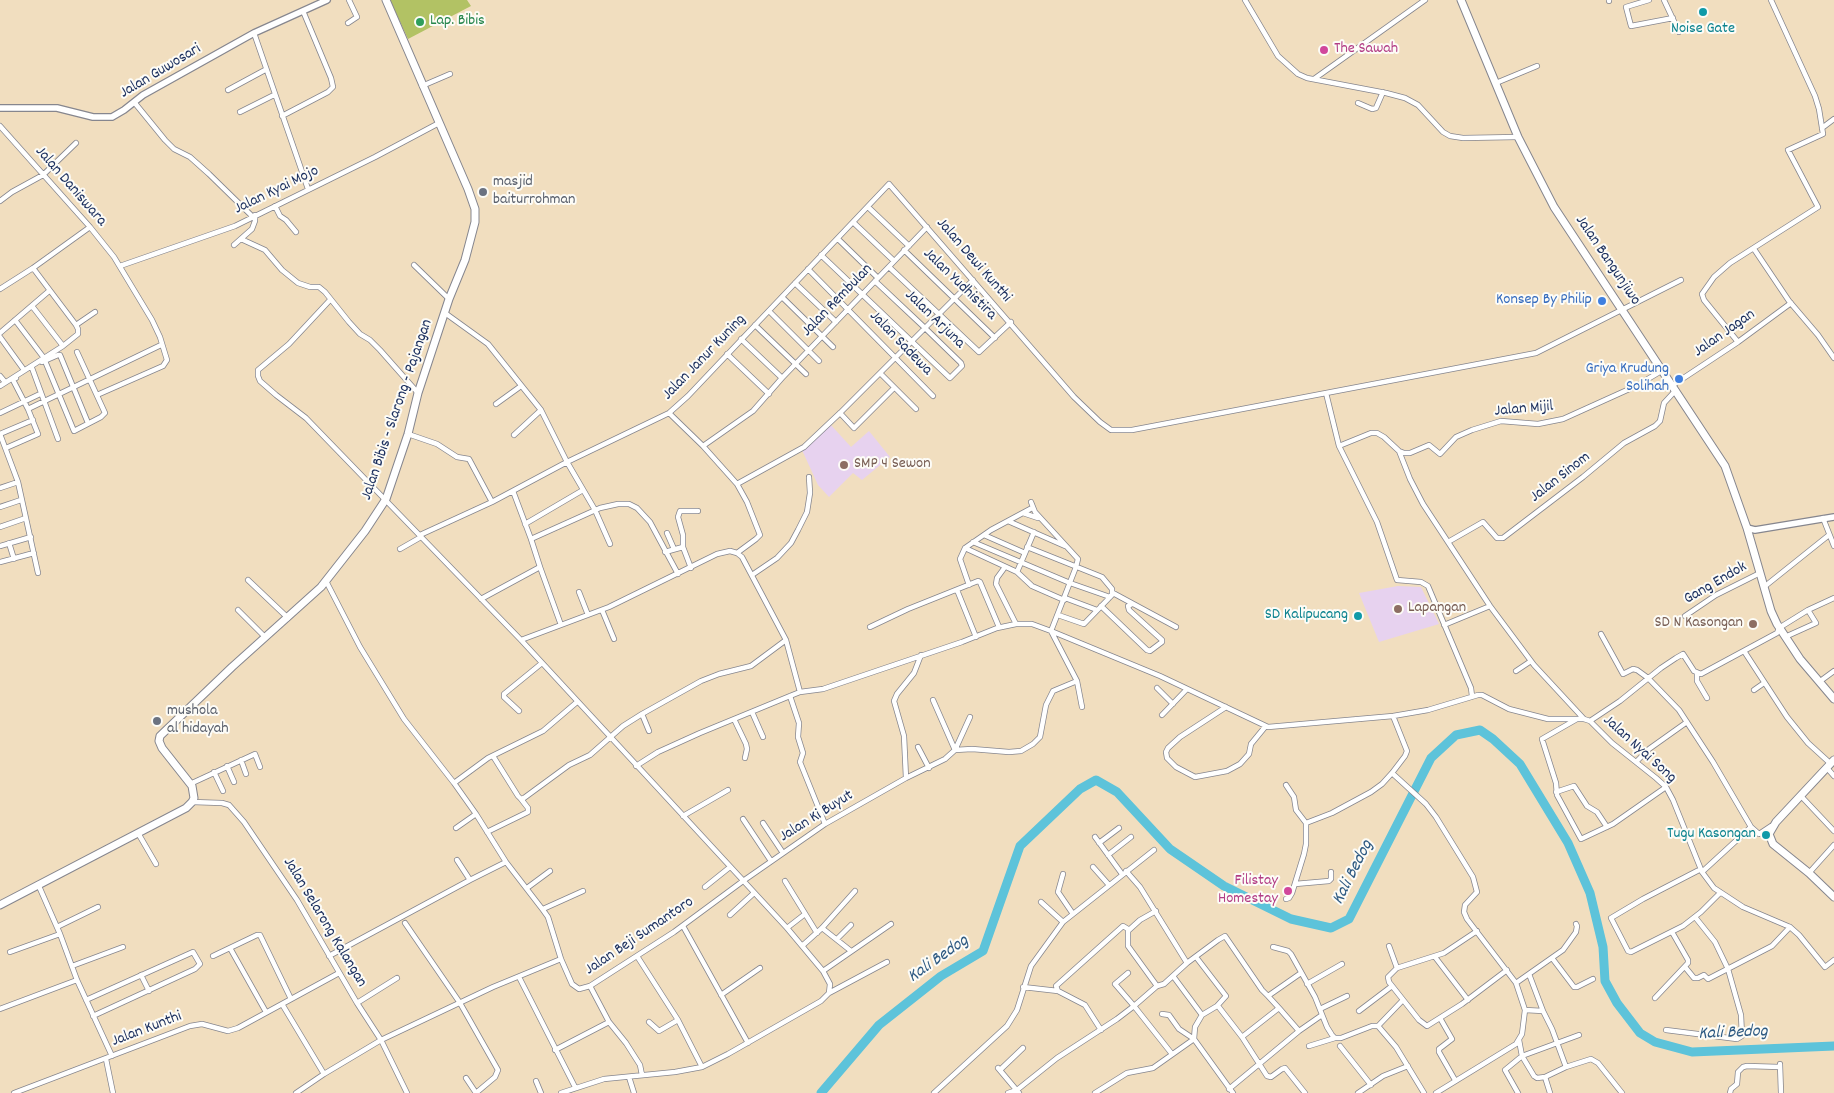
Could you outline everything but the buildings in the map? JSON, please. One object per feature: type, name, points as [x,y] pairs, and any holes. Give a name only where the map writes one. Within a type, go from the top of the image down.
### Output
[{"type":"main road","name":"Jalan Bibis - Slarong - Pajangan","points":[[190,784],[162,748],[159,741],[160,736],[175,719],[265,637],[308,601],[365,531],[386,499],[408,434],[418,393],[449,300],[465,260],[472,233],[475,209],[461,172],[386,0]]},
{"type":"main road","name":"Jalan Bangunjiwo","points":[[1461,0],[1518,137],[1554,207],[1725,466],[1750,531],[1771,612],[1785,637],[1818,682],[1834,699]]},
{"type":"main road","points":[[1831,764],[1776,822],[1769,834],[1773,844],[1809,872],[1834,897]]},
{"type":"main road","points":[[0,905],[186,808],[194,798],[190,784]]},
{"type":"street","name":"Jalan Guwosari","points":[[0,108],[57,108],[107,118],[118,115],[134,102],[254,33],[327,0]]},
{"type":"street","points":[[348,23],[357,17],[349,0]]},
{"type":"street","points":[[1245,0],[1278,56],[1298,74],[1405,98],[1418,104],[1443,132],[1450,136],[1463,138],[1518,137]]},
{"type":"street","points":[[1314,79],[1425,0]]},
{"type":"street","points":[[1649,0],[1629,2],[1625,7],[1631,26],[1673,18]]},
{"type":"street","points":[[1664,0],[1679,32]]},
{"type":"street","points":[[1738,342],[1704,300],[1702,294],[1723,269],[1818,207],[1788,150],[1823,134],[1819,109],[1815,96],[1771,0]]},
{"type":"street","points":[[282,116],[328,92],[333,87],[303,11]]},
{"type":"street","points":[[254,33],[308,189]]},
{"type":"street","points":[[1496,83],[1537,66]]},
{"type":"street","points":[[228,90],[266,70]]},
{"type":"street","points":[[422,86],[450,74]]},
{"type":"street","points":[[1358,103],[1376,108],[1383,92]]},
{"type":"street","points":[[240,112],[274,95]]},
{"type":"street","points":[[134,102],[174,149],[190,157],[254,216],[254,225],[234,245]]},
{"type":"street","points":[[1822,128],[1834,119]]},
{"type":"street","name":"Jalan Kyai Mojo","points":[[120,266],[235,226],[375,157],[439,123]]},
{"type":"street","name":"Jalan Daniswara","points":[[0,126],[90,227],[120,266],[152,320],[162,345]]},
{"type":"street","points":[[0,201],[43,175],[76,142]]},
{"type":"street","name":"Jalan Janur Kuning","points":[[400,549],[420,536],[669,413],[688,396],[821,255],[854,223],[888,184]]},
{"type":"street","name":"Jalan Dewi Kunthi","points":[[888,184],[1011,322],[1074,397],[1100,422],[1112,430],[1132,430],[1326,394]]},
{"type":"street","points":[[274,206],[280,216],[296,232]]},
{"type":"street","points":[[868,207],[909,246]]},
{"type":"street","points":[[854,223],[894,261]]},
{"type":"street","points":[[0,289],[34,268],[90,227]]},
{"type":"street","name":"Jalan Rembulan","points":[[702,446],[753,411],[782,378],[927,227]]},
{"type":"street","points":[[241,239],[265,250],[298,283],[319,288],[325,292],[360,334],[370,340],[380,350],[418,393]]},
{"type":"street","name":"Jalan Arjuna","points":[[838,239],[962,366],[949,379],[911,342]]},
{"type":"street","points":[[1754,248],[1791,303],[1818,335],[1834,358]]},
{"type":"street","name":"Jalan Yudhistira","points":[[904,250],[996,338]]},
{"type":"street","points":[[821,255],[911,342]]},
{"type":"street","points":[[414,266],[449,300]]},
{"type":"street","points":[[888,267],[939,314]]},
{"type":"street","points":[[6,448],[37,435],[38,432],[13,380],[78,334],[76,325],[49,291],[34,268]]},
{"type":"street","name":"Jalan Sadewa","points":[[808,269],[849,308],[874,337],[933,396]]},
{"type":"street","points":[[737,484],[804,447],[840,414],[973,280]]},
{"type":"street","points":[[1472,696],[1471,688],[1437,604],[1426,584],[1397,580],[1377,522],[1339,446],[1326,394],[1536,353],[1681,280]]},
{"type":"street","points":[[796,283],[836,322]]},
{"type":"street","points":[[24,370],[0,335],[49,291]]},
{"type":"street","points":[[782,296],[833,347]]},
{"type":"street","points":[[330,300],[290,344],[258,370],[260,381],[276,396],[306,418],[521,640],[787,928],[823,971],[830,984],[829,993]]},
{"type":"street","name":"Jalan Jagan","points":[[1675,388],[1791,303]]},
{"type":"street","points":[[32,306],[63,346]]},
{"type":"street","points":[[769,311],[819,361]]},
{"type":"street","points":[[76,325],[95,312]]},
{"type":"street","points":[[445,313],[488,344],[542,410],[567,462],[595,510],[610,544]]},
{"type":"street","name":"Jalan Yudhistira","points":[[939,314],[980,352],[1011,322]]},
{"type":"street","points":[[15,320],[45,359],[73,430],[103,416],[104,411],[77,352]]},
{"type":"street","points":[[755,325],[806,374]]},
{"type":"street","points":[[741,339],[782,378]]},
{"type":"street","points":[[28,408],[162,345],[167,360],[164,366],[97,395]]},
{"type":"street","points":[[727,354],[767,396]]},
{"type":"street","points":[[0,386],[45,359],[60,355],[88,423]]},
{"type":"street","points":[[32,368],[58,439]]},
{"type":"street","name":"Jalan Mijil","points":[[1398,451],[1410,453],[1429,445],[1440,454],[1456,437],[1501,421],[1538,424],[1563,419],[1636,386],[1663,370]]},
{"type":"street","points":[[880,373],[916,409]]},
{"type":"street","points":[[0,376],[5,382]]},
{"type":"street","points":[[496,404],[521,386]]},
{"type":"street","points":[[840,414],[854,428],[894,388]]},
{"type":"street","name":"Jalan Sinom","points":[[1448,542],[1483,522],[1497,538],[1503,538],[1624,443],[1655,426],[1660,421],[1664,403],[1675,388]]},
{"type":"street","points":[[0,413],[40,394]]},
{"type":"street","points":[[514,435],[542,410]]},
{"type":"street","points":[[669,413],[737,484],[747,502],[760,535],[737,553]]},
{"type":"street","points":[[33,420],[0,434],[18,482],[38,573]]},
{"type":"street","points":[[1339,446],[1371,433],[1377,433],[1384,437],[1398,451],[1410,479],[1478,589],[1531,661],[1584,719]]},
{"type":"street","points":[[408,434],[437,444],[457,457],[469,458],[492,502]]},
{"type":"street","points":[[752,575],[778,558],[790,544],[807,512],[810,493],[809,477]]},
{"type":"street","points":[[0,488],[18,482]]},
{"type":"street","points":[[525,524],[584,490]]},
{"type":"street","points":[[513,491],[561,625]]},
{"type":"street","points":[[0,507],[21,500]]},
{"type":"street","points":[[531,539],[595,510],[618,504],[633,506],[650,522],[678,574]]},
{"type":"street","points":[[969,585],[960,559],[964,548],[1023,513],[1032,505],[1040,518],[1077,558],[1076,567],[1051,630]]},
{"type":"street","points":[[691,568],[683,547],[683,535],[678,524],[678,513],[680,511],[698,511]]},
{"type":"street","points":[[1023,513],[1040,518]]},
{"type":"street","points":[[1750,531],[1834,517]]},
{"type":"street","points":[[0,527],[26,518]]},
{"type":"street","points":[[1823,518],[1834,546]]},
{"type":"street","points":[[1008,521],[1068,548]]},
{"type":"street","points":[[1017,572],[1034,532]]},
{"type":"street","points":[[667,533],[674,549]]},
{"type":"street","points":[[984,535],[1025,552]]},
{"type":"street","points":[[1764,587],[1829,535]]},
{"type":"street","points":[[0,546],[31,537]]},
{"type":"street","points":[[973,542],[1070,583],[1112,595],[1176,627]]},
{"type":"street","points":[[9,544],[14,559]]},
{"type":"street","points":[[1028,546],[1102,577],[1110,585],[1112,595]]},
{"type":"street","points":[[665,552],[683,547]]},
{"type":"street","points":[[964,548],[1017,572],[1032,586],[1064,599],[1099,608],[1150,651],[1160,644],[1162,640],[1129,610],[1128,606],[1132,604]]},
{"type":"street","points":[[521,640],[602,610],[723,552],[737,553],[742,557],[786,640],[800,692]]},
{"type":"street","points":[[0,562],[34,554]]},
{"type":"street","points":[[481,599],[540,567]]},
{"type":"street","points":[[1005,567],[997,578],[996,584],[1016,624]]},
{"type":"street","name":"Gang Endok","points":[[1685,616],[1716,595],[1760,573]]},
{"type":"street","points":[[248,580],[288,618]]},
{"type":"street","points":[[296,1093],[381,1040],[493,987],[561,959],[550,922],[543,909],[506,862],[454,783],[404,719],[360,647],[326,581]]},
{"type":"street","points":[[870,628],[978,581],[1000,628]]},
{"type":"street","points":[[957,590],[976,636]]},
{"type":"street","points":[[579,592],[588,615]]},
{"type":"street","points":[[1058,614],[1084,624],[1112,595]]},
{"type":"street","points":[[1697,673],[1701,674],[1744,651],[1776,633],[1779,628],[1808,610],[1834,598]]},
{"type":"street","points":[[1444,625],[1490,606]]},
{"type":"street","points":[[238,610],[265,637]]},
{"type":"street","points":[[602,610],[614,639]]},
{"type":"street","points":[[1785,637],[1817,622],[1808,610]]},
{"type":"street","points":[[636,766],[658,752],[700,732],[800,692],[823,689],[1016,624],[1032,624],[1051,630],[1187,689],[1265,727],[1272,728],[1393,716],[1428,710],[1472,696],[1482,695]]},
{"type":"street","points":[[1051,630],[1078,681],[1082,707]]},
{"type":"street","points":[[1601,634],[1623,674],[1635,669],[1648,678],[1674,704],[1713,762],[1751,827],[1773,844]]},
{"type":"street","points":[[521,799],[569,765],[590,755],[609,737],[642,714],[701,681],[719,674],[751,666],[786,640]]},
{"type":"street","points":[[1744,651],[1787,717],[1808,743],[1831,764],[1834,776]]},
{"type":"street","points":[[1471,688],[1509,708],[1548,719],[1578,718],[1590,721],[1620,701],[1666,663],[1683,654],[1697,673],[1697,681],[1707,698]]},
{"type":"street","points":[[906,778],[904,736],[894,701],[897,694],[914,673],[921,655]]},
{"type":"street","points":[[1516,672],[1531,661]]},
{"type":"street","points":[[519,711],[504,697],[504,694],[542,664]]},
{"type":"street","points":[[1818,682],[1834,671]]},
{"type":"street","points":[[955,750],[1021,751],[1040,737],[1046,705],[1053,691],[1078,681]]},
{"type":"street","points":[[1754,690],[1764,683]]},
{"type":"street","points":[[1156,688],[1173,704]]},
{"type":"street","points":[[1162,715],[1187,689]]},
{"type":"street","points":[[790,696],[799,723],[798,737],[803,753],[800,762],[825,824]]},
{"type":"street","points":[[933,700],[955,750]]},
{"type":"street","points":[[454,783],[493,756],[543,731],[577,702]]},
{"type":"street","points":[[1226,707],[1180,737],[1168,748],[1166,752],[1167,758],[1176,767],[1195,777],[1227,772],[1240,764],[1249,754],[1251,744],[1265,727]]},
{"type":"street","points":[[752,712],[763,737]]},
{"type":"street","points":[[642,714],[649,731]]},
{"type":"street","points":[[1306,823],[1332,813],[1371,792],[1392,773],[1407,751],[1393,716]]},
{"type":"street","points":[[955,750],[970,717]]},
{"type":"street","points":[[1578,718],[1542,739],[1556,783],[1556,792],[1581,839],[1607,828],[1666,787]]},
{"type":"street","points":[[734,719],[746,744],[745,758]]},
{"type":"street","name":"Jalan Nyai Song","points":[[1590,721],[1612,743],[1666,787],[1701,871],[1711,885],[1720,893],[1744,907],[1790,927],[1825,966],[1834,960]]},
{"type":"street","points":[[1636,762],[1649,749],[1687,722]]},
{"type":"street","points":[[918,746],[929,768]]},
{"type":"street","name":"Jalan Ki Buyut","points":[[743,881],[825,824],[906,778],[945,759],[955,750]]},
{"type":"street","points":[[190,784],[255,754],[260,767]]},
{"type":"street","points":[[487,832],[528,812],[528,808],[493,756]]},
{"type":"street","points":[[241,760],[246,774]]},
{"type":"street","points":[[227,766],[234,782]]},
{"type":"street","points":[[214,772],[223,791]]},
{"type":"street","points":[[1392,773],[1426,804],[1453,841],[1477,884],[1476,894],[1463,909],[1467,919],[1516,983],[1525,1010],[1524,1028],[1520,1040],[1522,1056],[1534,1076],[1538,1078],[1545,1077],[1588,1059],[1593,1060],[1622,1093]]},
{"type":"street","points":[[1286,785],[1294,797],[1296,810],[1306,823],[1304,854],[1291,896],[1286,898]]},
{"type":"street","points":[[1556,792],[1574,786],[1586,806],[1597,812],[1607,828]]},
{"type":"street","points":[[683,816],[728,790]]},
{"type":"street","points":[[1801,796],[1834,831]]},
{"type":"street","name":"Jalan Selarong Kalangan","points":[[192,802],[229,805],[260,843],[297,900],[339,973],[381,1040],[407,1093]]},
{"type":"street","points":[[456,828],[476,814]]},
{"type":"street","points":[[743,819],[771,861]]},
{"type":"street","points":[[763,822],[783,853]]},
{"type":"street","points":[[1757,833],[1761,834],[1776,822]]},
{"type":"street","points":[[1720,893],[1695,917],[1672,932],[1629,952],[1611,918],[1643,899],[1701,871],[1751,827]]},
{"type":"street","points":[[1099,843],[1119,828]]},
{"type":"street","points":[[138,832],[156,864]]},
{"type":"street","points":[[1096,837],[1108,855],[1140,887],[1188,963]]},
{"type":"street","points":[[1108,855],[1131,837]]},
{"type":"street","points":[[1809,872],[1834,845]]},
{"type":"street","points":[[934,1093],[1007,1026],[1017,1010],[1034,961],[1063,922],[1154,850]]},
{"type":"street","points":[[457,860],[470,880]]},
{"type":"street","points":[[330,956],[506,862]]},
{"type":"street","points":[[705,887],[730,867]]},
{"type":"street","points":[[1093,867],[1109,885]]},
{"type":"street","points":[[527,888],[550,871]]},
{"type":"street","points":[[1295,884],[1328,881],[1331,879],[1330,872]]},
{"type":"street","points":[[1063,874],[1058,892],[1073,914]]},
{"type":"street","points":[[785,880],[817,933]]},
{"type":"street","name":"Jalan Beji Sumantoro","points":[[561,959],[574,987],[585,988],[590,986],[683,926],[743,881]]},
{"type":"street","points":[[38,884],[60,934],[77,980],[112,1056]]},
{"type":"street","points":[[543,909],[583,891]]},
{"type":"street","points":[[802,946],[822,928],[855,892]]},
{"type":"street","points":[[730,915],[754,893]]},
{"type":"street","points":[[1041,902],[1063,922]]},
{"type":"street","points":[[57,927],[98,907]]},
{"type":"street","points":[[1156,911],[1142,918],[1128,930],[1128,946],[1157,986]]},
{"type":"street","points":[[787,928],[805,914]]},
{"type":"street","points":[[1666,1030],[1737,1040],[1742,1032],[1741,1015],[1728,969],[1715,942],[1695,917]]},
{"type":"street","points":[[405,922],[460,1003],[498,1070],[495,1077],[476,1093],[466,1078]]},
{"type":"street","points":[[823,971],[891,924]]},
{"type":"street","points":[[1516,983],[1566,947],[1577,930],[1576,924]]},
{"type":"street","points":[[683,926],[748,1043]]},
{"type":"street","points":[[837,939],[851,926]]},
{"type":"street","points":[[1058,991],[1056,988],[1058,984],[1096,949],[1123,926],[1128,930]]},
{"type":"street","points":[[1685,967],[1697,979],[1704,975],[1710,978],[1772,946],[1790,927]]},
{"type":"street","points":[[822,928],[851,951]]},
{"type":"street","points":[[1477,931],[1450,950],[1435,957],[1397,968],[1388,978],[1392,986],[1424,1025],[1432,1024],[1468,1000],[1507,970]]},
{"type":"street","points":[[1655,998],[1685,967],[1688,960],[1672,932]]},
{"type":"street","points":[[10,952],[60,934]]},
{"type":"street","points":[[213,956],[260,935],[291,999]]},
{"type":"street","points":[[1008,1093],[1018,1092],[1057,1058],[1134,1006],[1157,986],[1161,986],[1224,936],[1262,990],[1299,1031]]},
{"type":"street","points":[[1389,946],[1397,968]]},
{"type":"street","points":[[72,966],[123,947]]},
{"type":"street","points":[[1273,947],[1289,952],[1308,984],[1327,1027],[1335,1038]]},
{"type":"street","points":[[230,948],[266,1012]]},
{"type":"street","points":[[86,1000],[193,952],[200,964],[199,967],[93,1016]]},
{"type":"street","points":[[637,956],[678,1020],[702,1067]]},
{"type":"street","points":[[1194,1039],[1195,1027],[1202,1015],[1218,1006],[1226,997],[1196,957]]},
{"type":"street","points":[[1435,957],[1468,1000]]},
{"type":"street","points":[[1552,958],[1574,987],[1593,979]]},
{"type":"street","points":[[561,1093],[604,1079],[691,1070],[702,1067],[748,1043],[821,1001],[829,993],[887,962]]},
{"type":"street","points":[[1308,984],[1342,964]]},
{"type":"street","points":[[721,995],[760,968]]},
{"type":"street","name":"Jalan Kunthi","points":[[14,1093],[197,1024],[223,1030],[234,1030],[339,973]]},
{"type":"street","points":[[1268,996],[1301,973]]},
{"type":"street","points":[[1128,974],[1115,984],[1172,1054]]},
{"type":"street","points":[[1529,974],[1566,1067]]},
{"type":"street","points":[[141,975],[148,991]]},
{"type":"street","points":[[1173,976],[1202,1015]]},
{"type":"street","points":[[518,977],[575,1087]]},
{"type":"street","points":[[357,1003],[397,978]]},
{"type":"street","points":[[0,1009],[77,980]]},
{"type":"street","points":[[590,986],[609,1022],[626,1043],[640,1065],[642,1075]]},
{"type":"street","points":[[1359,1011],[1392,986]]},
{"type":"street","points":[[1024,988],[1058,991],[1083,1003],[1101,1030]]},
{"type":"street","points":[[1320,1009],[1347,996]]},
{"type":"street","points":[[1378,1026],[1403,1000]]},
{"type":"street","points":[[282,1004],[324,1074]]},
{"type":"street","points":[[1218,1006],[1242,1037],[1263,1071],[1269,1077],[1286,1068],[1305,1093]]},
{"type":"street","points":[[1242,1037],[1279,1008]]},
{"type":"street","points":[[1525,1010],[1543,1011]]},
{"type":"street","points":[[1162,1014],[1168,1015],[1178,1029],[1194,1039],[1231,1091],[1259,1063],[1322,1015]]},
{"type":"street","points":[[1440,1018],[1452,1038],[1439,1049],[1439,1052],[1455,1080]]},
{"type":"street","points":[[649,1022],[659,1031],[678,1020]]},
{"type":"street","points":[[555,1050],[609,1022]]},
{"type":"street","points":[[1309,1046],[1341,1038],[1372,1026],[1378,1026],[1389,1037],[1424,1093]]},
{"type":"street","points":[[1517,1093],[1505,1070],[1522,1056],[1579,1035]]},
{"type":"street","points":[[1095,1093],[1127,1072],[1153,1068],[1194,1039]]},
{"type":"street","points":[[1436,1093],[1488,1062],[1520,1040]]},
{"type":"street","points":[[1340,1046],[1371,1086]]},
{"type":"street","points":[[1018,1092],[999,1069],[1023,1048]]},
{"type":"street","points":[[106,1059],[113,1093]]},
{"type":"street","points":[[1358,1093],[1371,1086],[1383,1076],[1408,1066]]},
{"type":"street","points":[[1730,1093],[1730,1089],[1737,1084],[1738,1072],[1747,1066],[1780,1066],[1781,1093]]},
{"type":"street","points":[[629,1077],[634,1093]]},
{"type":"street","points":[[1545,1077],[1550,1093]]},
{"type":"street","points":[[536,1081],[540,1093]]},
{"type":"shaded area","name":"SMP 4 Sewon","points":[[830,424],[851,447],[869,431],[890,457],[862,480],[853,473],[829,497],[818,485],[802,450]]},
{"type":"shaded area","name":"Lapangan","points":[[1398,586],[1421,587],[1439,624],[1379,642],[1359,593]]},
{"type":"green space","name":"Lap. Bibis","points":[[390,0],[467,0],[471,6],[408,39]]},
{"type":"waterway","name":"Kali Bedog","points":[[821,1093],[879,1025],[941,976],[983,951],[1020,846],[1080,789],[1096,780],[1117,792],[1170,849],[1224,886],[1291,919],[1331,928],[1349,919],[1431,758],[1456,735],[1480,730],[1493,739],[1520,764],[1568,843],[1590,893],[1603,947],[1605,981],[1617,1003],[1640,1033],[1655,1042],[1692,1052],[1834,1046]]},
{"type":"place","name":"Noise Gate","points":[[1703,12]]},
{"type":"place","name":"Lap. Bibis","points":[[420,22]]},
{"type":"place","name":"The Sawah","points":[[1324,50]]},
{"type":"place","name":"masjid baiturrohman","points":[[483,192]]},
{"type":"place","name":"Konsep By Philip","points":[[1602,301]]},
{"type":"place","name":"Griya Krudung Solihah","points":[[1679,379]]},
{"type":"place","name":"SMP 4 Sewon","points":[[844,465]]},
{"type":"place","name":"Lapangan","points":[[1398,609]]},
{"type":"place","name":"SD Kalipucang","points":[[1358,616]]},
{"type":"place","name":"SD N Kasongan","points":[[1753,624]]},
{"type":"place","name":"mushola al hidayah","points":[[157,721]]},
{"type":"place","name":"Tugu Kasongan","points":[[1766,835]]},
{"type":"place","name":"Filistay Homestay","points":[[1288,891]]}]
